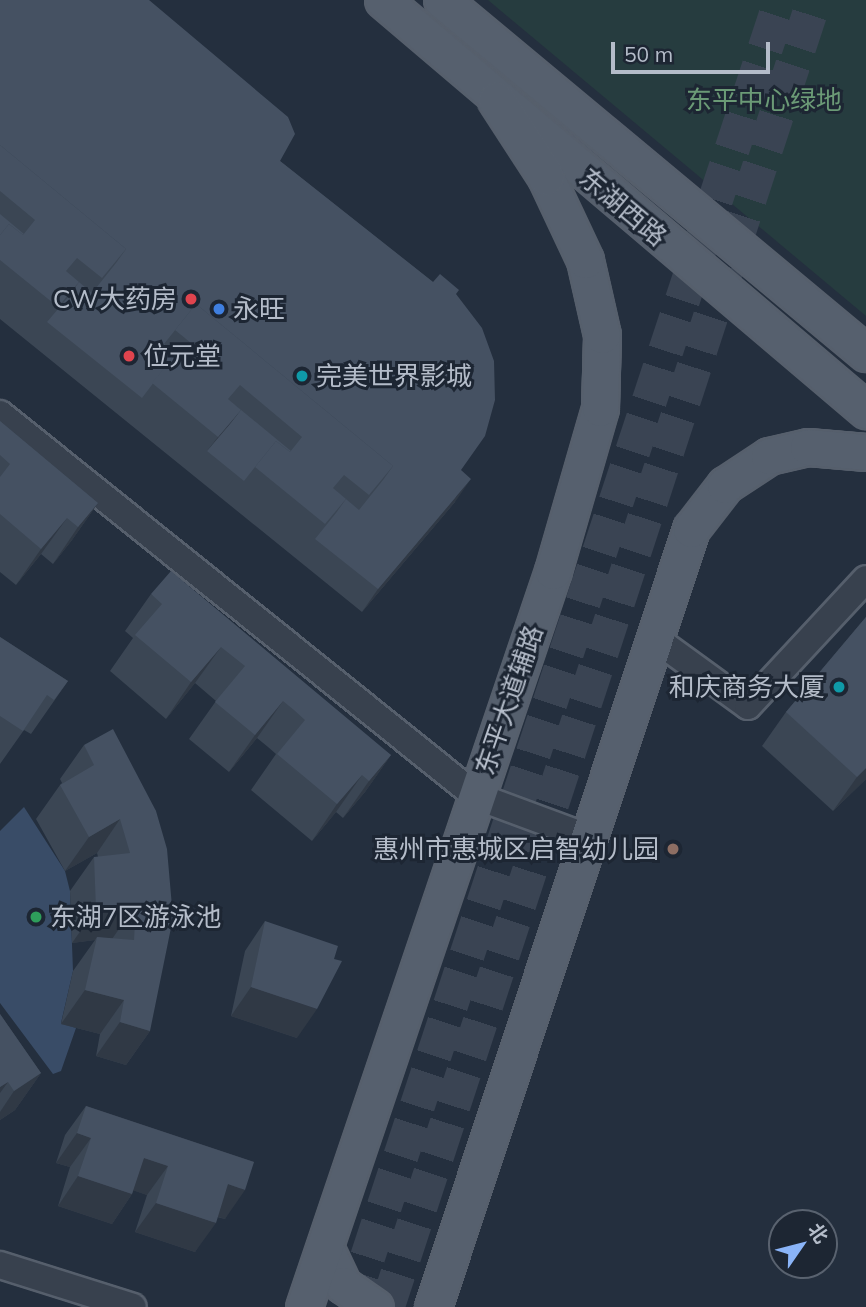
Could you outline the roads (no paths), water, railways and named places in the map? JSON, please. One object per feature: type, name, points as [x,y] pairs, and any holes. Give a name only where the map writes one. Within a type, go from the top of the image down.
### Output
[{"type":"main road","name":"东平大道辅路","points":[[304,1307],[586,468],[603,385],[592,284],[546,158],[496,100],[383,0]]},
{"type":"main road","name":"东湖西路","points":[[442,0],[866,353]]},
{"type":"main road","points":[[546,158],[577,113]]},
{"type":"main road","name":"东湖西路","points":[[546,158],[866,410]]},
{"type":"main road","points":[[426,1305],[691,529],[725,485],[790,449],[866,452]]},
{"type":"main road","points":[[325,1247],[344,1285],[375,1307]]},
{"type":"street","points":[[0,414],[476,796],[587,837]]},
{"type":"street","points":[[653,637],[748,706],[866,579]]},
{"type":"street","points":[[0,1265],[133,1307]]},
{"type":"water","name":"东湖7区游泳池","points":[[24,807],[65,871],[70,891],[73,971],[61,1023],[76,1028],[61,1071],[53,1074],[0,1003],[0,831]]},
{"type":"tunnel","points":[[351,1307],[781,0]]},
{"type":"tunnel","points":[[387,1307],[814,0]]},
{"type":"place","name":"CW大药房","points":[[191,299]]},
{"type":"place","name":"永旺","points":[[219,309]]},
{"type":"place","name":"位元堂","points":[[129,356]]},
{"type":"place","name":"完美世界影城","points":[[302,376]]},
{"type":"place","name":"和庆商务大厦","points":[[839,687]]},
{"type":"place","name":"惠州市惠城区启智幼儿园","points":[[673,849]]},
{"type":"place","name":"东湖7区游泳池","points":[[36,917]]},
{"type":"park label","name":"东平中心绿地","points":[[764,100]]}]
